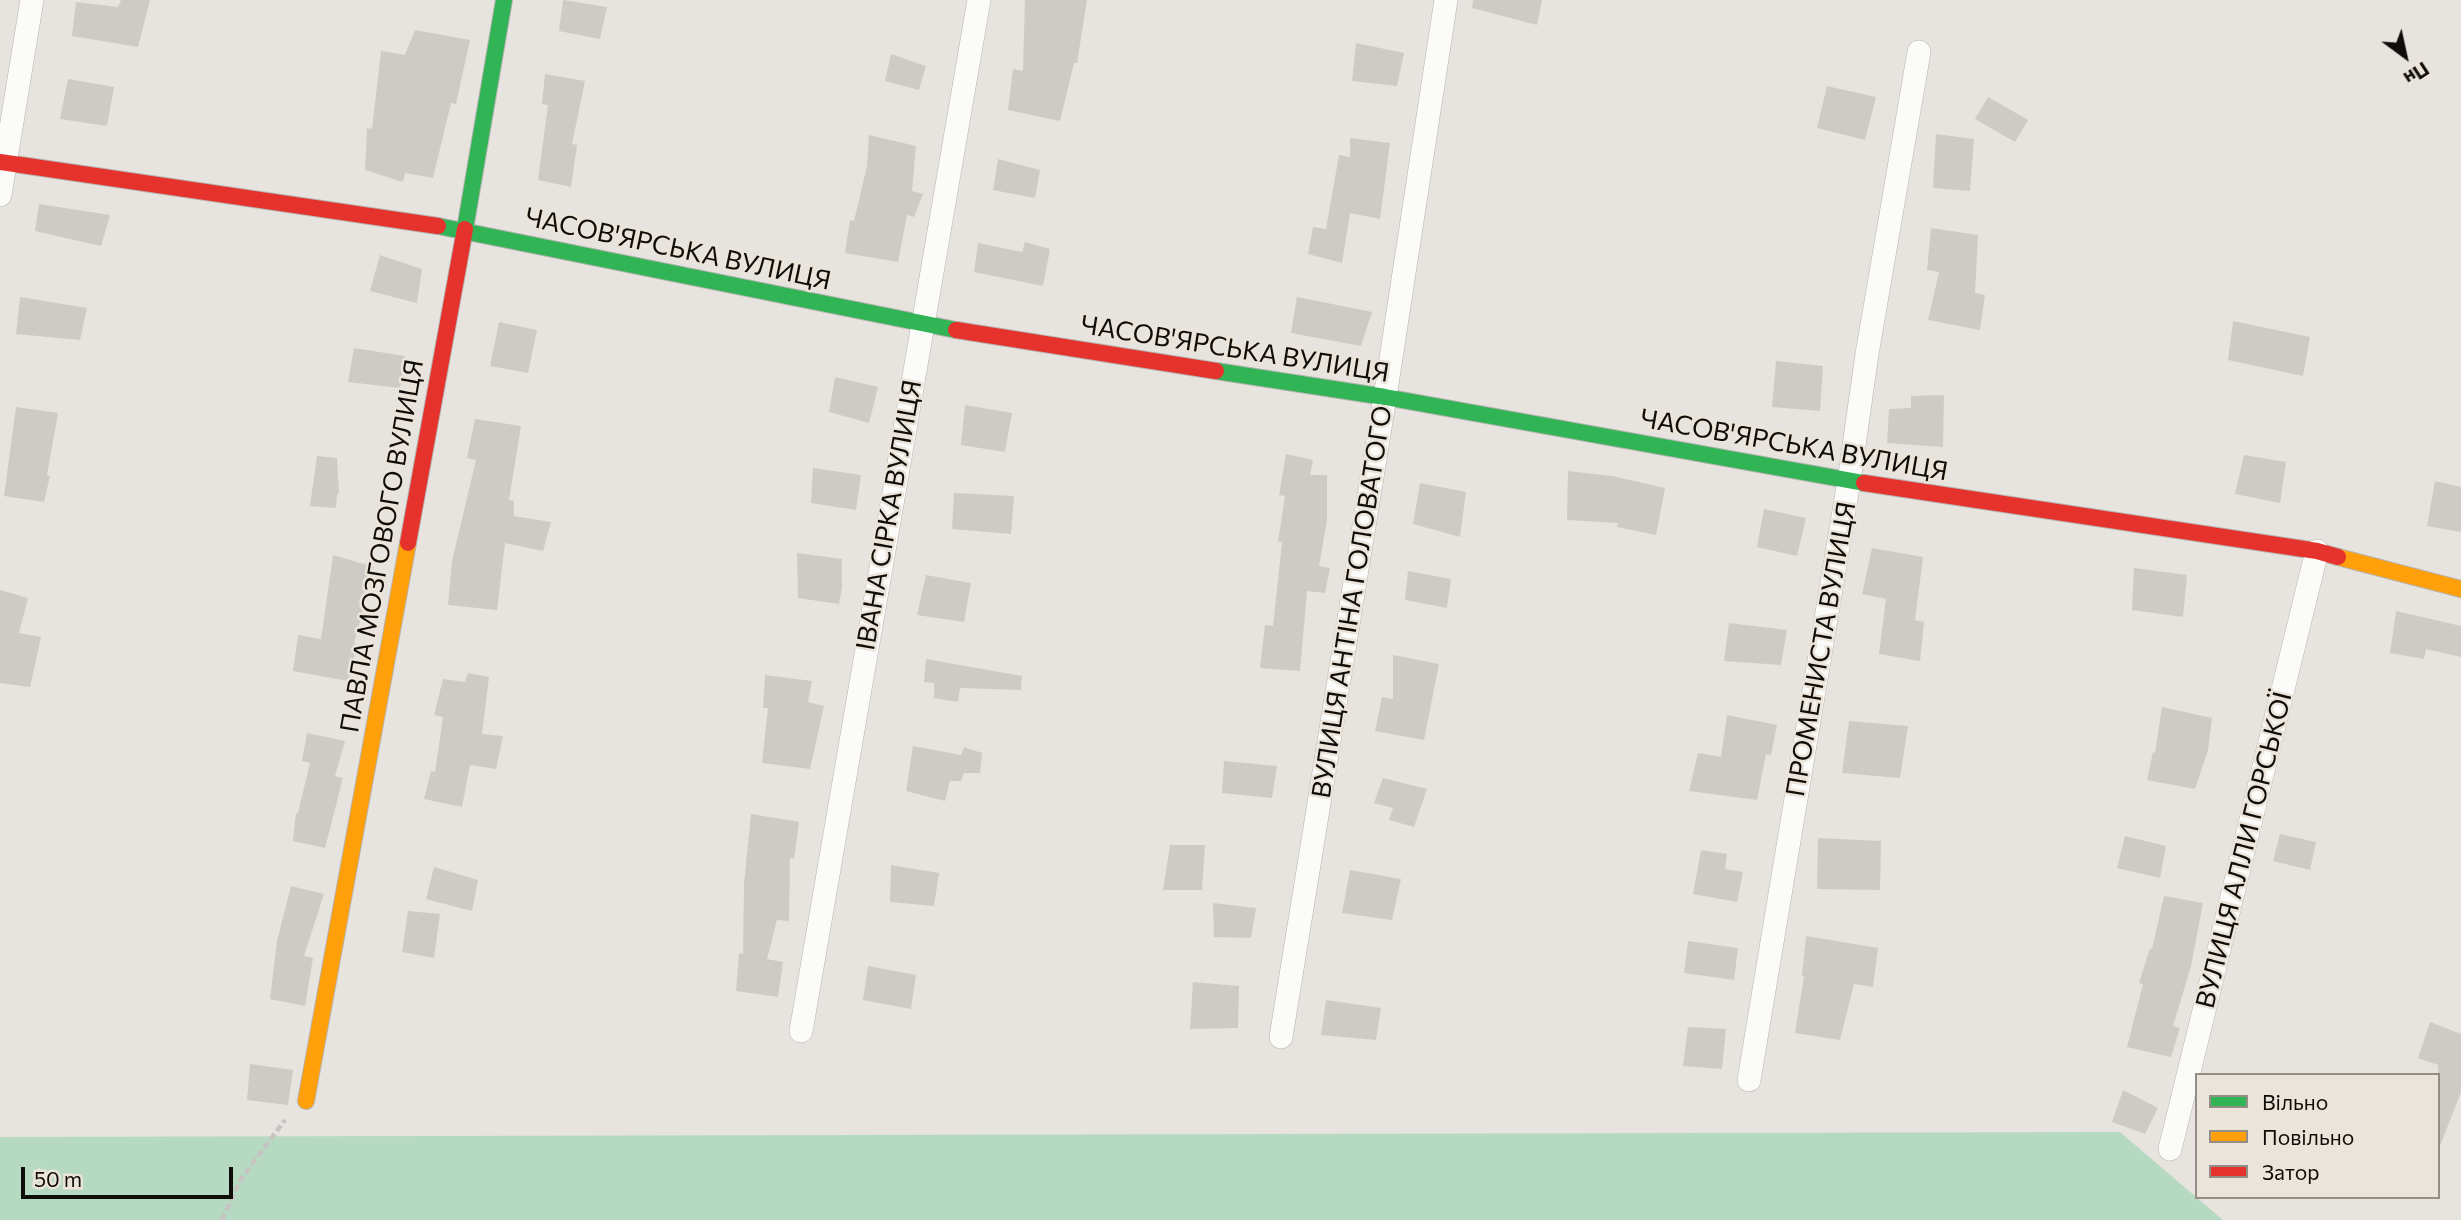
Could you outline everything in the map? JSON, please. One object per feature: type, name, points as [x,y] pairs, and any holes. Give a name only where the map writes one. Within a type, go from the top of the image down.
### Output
[{"type":"street","points":[[0,195],[3,162],[32,0]]},
{"type":"street","name":"ПАВЛА МОЗГОВОГО ВУЛИЦЯ","points":[[306,1101],[465,230],[504,0]]},
{"type":"street","name":"ІВАНА СІРКА ВУЛИЦЯ","points":[[801,1031],[979,0]]},
{"type":"street","name":"ВУЛИЦЯ АНТІНА ГОЛОВАТОГО","points":[[1281,1037],[1385,397],[1446,0]]},
{"type":"street","name":"ПРОМЕНИСТА ВУЛИЦЯ","points":[[1749,1080],[1919,52]]},
{"type":"street","name":"ЧАСОВ'ЯРСЬКА ВУЛИЦЯ","points":[[3,162],[465,230],[922,325],[1385,397],[1849,481],[2317,551],[2461,589]]},
{"type":"street","name":"ВУЛИЦЯ АЛЛИ ГОРСЬКОЇ","points":[[2170,1149],[2317,551]]},
{"type":"path","points":[[222,1220],[241,1179],[282,1123],[306,1101]]},
{"type":"green space","points":[[2120,1132],[2195,1196],[2195,1199],[2223,1220],[0,1220],[0,1137]]},
{"type":"building","points":[[121,0],[150,0],[138,47],[72,36],[76,2],[118,7]]},
{"type":"building","points":[[563,0],[607,7],[600,39],[559,31]]},
{"type":"building","points":[[1025,0],[1087,0],[1077,63],[1074,63],[1060,121],[1008,110],[1013,69],[1023,71]]},
{"type":"building","points":[[1473,0],[1542,0],[1537,25],[1472,8]]},
{"type":"building","points":[[415,30],[470,40],[456,104],[451,103],[433,178],[405,173],[403,182],[365,170],[367,128],[372,129],[381,51],[405,55]]},
{"type":"building","points":[[1356,43],[1404,53],[1397,86],[1352,81]]},
{"type":"building","points":[[891,54],[926,66],[919,90],[885,81]]},
{"type":"building","points":[[545,74],[585,81],[572,144],[577,145],[571,187],[538,180],[548,105],[542,104]]},
{"type":"building","points":[[68,79],[114,87],[107,126],[60,119]]},
{"type":"building","points":[[1827,86],[1876,97],[1865,140],[1817,128]]},
{"type":"building","points":[[1988,97],[2028,120],[2015,142],[1975,119]]},
{"type":"building","points":[[1936,134],[1974,139],[1970,191],[1933,188]]},
{"type":"building","points":[[869,135],[916,146],[912,191],[923,194],[914,217],[907,215],[898,262],[845,253],[850,220],[854,221],[867,166]]},
{"type":"building","points":[[1350,138],[1390,143],[1380,219],[1350,213],[1342,263],[1308,254],[1313,227],[1326,229],[1339,155],[1350,157]]},
{"type":"building","points":[[998,159],[1040,170],[1035,198],[993,190]]},
{"type":"building","points":[[39,204],[110,215],[101,246],[35,231]]},
{"type":"building","points":[[1931,228],[1978,235],[1975,293],[1985,295],[1980,330],[1928,320],[1939,272],[1927,270]]},
{"type":"building","points":[[1025,242],[1050,249],[1043,286],[974,272],[978,243],[1022,252]]},
{"type":"building","points":[[380,255],[422,269],[417,303],[370,291]]},
{"type":"building","points":[[20,297],[87,308],[80,340],[16,334]]},
{"type":"building","points":[[1297,297],[1372,312],[1361,346],[1291,333]]},
{"type":"building","points":[[2233,321],[2310,337],[2303,376],[2228,360]]},
{"type":"building","points":[[499,322],[537,330],[528,373],[490,366]]},
{"type":"building","points":[[354,348],[405,356],[400,388],[348,382]]},
{"type":"building","points":[[1776,361],[1823,366],[1820,411],[1772,407]]},
{"type":"building","points":[[835,377],[878,387],[869,423],[829,412]]},
{"type":"building","points":[[1944,395],[1943,447],[1887,443],[1889,409],[1911,408],[1911,396]]},
{"type":"building","points":[[965,405],[1012,413],[1005,452],[961,445]]},
{"type":"building","points":[[16,407],[58,413],[44,502],[4,496]]},
{"type":"building","points":[[475,419],[521,426],[509,500],[514,501],[514,516],[551,522],[543,551],[505,543],[497,610],[448,605],[452,561],[476,460],[467,458]]},
{"type":"building","points":[[1286,454],[1313,460],[1310,475],[1327,475],[1327,520],[1319,566],[1330,568],[1325,593],[1307,591],[1300,671],[1260,668],[1265,625],[1273,626],[1282,542],[1278,542],[1285,496],[1279,495]]},
{"type":"building","points":[[2244,455],[2286,462],[2280,503],[2235,494]]},
{"type":"building","points":[[317,456],[337,458],[339,494],[336,508],[310,506]]},
{"type":"building","points":[[813,468],[861,475],[856,510],[811,503]]},
{"type":"building","points":[[1568,471],[1612,476],[1665,488],[1656,535],[1617,527],[1618,523],[1567,520]]},
{"type":"building","points":[[2435,481],[2461,487],[2461,532],[2427,526]]},
{"type":"building","points":[[1420,483],[1466,492],[1460,537],[1413,524]]},
{"type":"building","points":[[954,493],[1014,496],[1011,534],[952,529]]},
{"type":"building","points":[[1764,509],[1806,518],[1797,556],[1757,547]]},
{"type":"building","points":[[1872,548],[1923,557],[1915,620],[1924,622],[1920,661],[1879,654],[1886,599],[1862,594]]},
{"type":"building","points":[[797,553],[842,559],[839,604],[798,598]]},
{"type":"building","points":[[333,555],[374,567],[354,644],[357,645],[348,681],[293,671],[298,635],[321,639]]},
{"type":"building","points":[[2134,568],[2187,575],[2183,617],[2132,610]]},
{"type":"building","points":[[1408,571],[1451,579],[1447,608],[1405,600]]},
{"type":"building","points":[[926,575],[971,583],[964,622],[917,615]]},
{"type":"building","points":[[0,590],[28,598],[19,633],[41,637],[30,687],[0,683]]},
{"type":"building","points":[[2396,611],[2461,626],[2461,657],[2426,649],[2424,659],[2390,653]]},
{"type":"building","points":[[1729,623],[1787,630],[1781,665],[1724,661]]},
{"type":"building","points":[[1393,655],[1439,664],[1424,740],[1375,731],[1382,697],[1393,699]]},
{"type":"building","points":[[926,659],[1022,676],[1021,690],[960,688],[958,702],[934,698],[934,683],[924,682]]},
{"type":"building","points":[[468,673],[489,677],[482,734],[503,736],[496,769],[470,765],[462,807],[424,799],[431,771],[435,772],[443,717],[434,715],[443,679],[465,682]]},
{"type":"building","points":[[765,675],[812,681],[808,702],[824,706],[810,769],[762,763],[768,708],[763,708]]},
{"type":"building","points":[[2162,707],[2212,718],[2208,750],[2195,789],[2147,780],[2153,752],[2155,753]]},
{"type":"building","points":[[1727,715],[1777,725],[1771,755],[1766,754],[1757,800],[1689,791],[1698,753],[1721,757]]},
{"type":"building","points":[[1849,721],[1908,726],[1900,778],[1842,773]]},
{"type":"building","points":[[307,733],[345,741],[335,776],[343,778],[325,848],[293,841],[296,813],[310,763],[302,761]]},
{"type":"building","points":[[913,746],[961,755],[964,747],[982,753],[980,773],[964,773],[961,781],[950,781],[945,801],[906,791]]},
{"type":"building","points":[[1224,761],[1277,766],[1272,798],[1222,793]]},
{"type":"building","points":[[1383,778],[1427,789],[1414,827],[1389,820],[1393,808],[1374,803]]},
{"type":"building","points":[[751,814],[799,822],[794,859],[790,858],[789,921],[777,920],[767,959],[783,962],[778,997],[736,991],[739,953],[743,954],[744,884]]},
{"type":"building","points":[[2280,834],[2316,842],[2310,870],[2273,861]]},
{"type":"building","points":[[2125,836],[2166,846],[2160,878],[2117,868]]},
{"type":"building","points":[[1818,838],[1881,841],[1880,890],[1817,889]]},
{"type":"building","points":[[1170,845],[1205,845],[1202,890],[1163,890]]},
{"type":"building","points":[[1701,850],[1727,854],[1725,869],[1743,872],[1737,902],[1693,894]]},
{"type":"building","points":[[891,865],[939,873],[934,906],[890,902]]},
{"type":"building","points":[[434,867],[478,880],[472,911],[426,899]]},
{"type":"building","points":[[1350,870],[1401,879],[1392,920],[1342,913]]},
{"type":"building","points":[[291,886],[324,894],[304,956],[313,958],[305,1006],[270,999],[277,941]]},
{"type":"building","points":[[2164,896],[2203,903],[2191,966],[2173,1026],[2180,1028],[2171,1057],[2127,1047],[2143,984],[2139,983],[2150,948],[2152,949]]},
{"type":"building","points":[[1213,903],[1256,908],[1251,938],[1214,937]]},
{"type":"building","points":[[408,911],[440,914],[434,958],[402,952]]},
{"type":"building","points":[[1806,936],[1878,948],[1873,987],[1854,984],[1840,1040],[1795,1033],[1804,976]]},
{"type":"building","points":[[1688,941],[1738,948],[1734,980],[1684,973]]},
{"type":"building","points":[[868,966],[916,975],[911,1009],[863,1000]]},
{"type":"building","points":[[1193,982],[1239,986],[1238,1028],[1190,1029]]},
{"type":"building","points":[[1326,1000],[1381,1008],[1376,1040],[1321,1035]]},
{"type":"building","points":[[2430,1022],[2461,1034],[2461,1092],[2440,1146],[2438,1065],[2418,1058]]},
{"type":"building","points":[[1688,1027],[1726,1029],[1722,1069],[1683,1066]]},
{"type":"building","points":[[250,1064],[293,1070],[288,1105],[247,1100]]},
{"type":"building","points":[[2123,1090],[2158,1108],[2145,1134],[2112,1122]]},
{"type":"traffic: fast","points":[[465,229],[504,0]]},
{"type":"traffic: fast","points":[[438,226],[956,330]]},
{"type":"traffic: fast","points":[[1216,371],[1385,397],[1864,483]]},
{"type":"traffic: slow","points":[[306,1101],[408,543]]},
{"type":"traffic: slow","points":[[2338,557],[2461,589]]},
{"type":"traffic: jam","points":[[0,162],[438,226]]},
{"type":"traffic: jam","points":[[408,543],[465,229]]},
{"type":"traffic: jam","points":[[956,330],[1216,371]]},
{"type":"traffic: jam","points":[[1864,483],[2317,551],[2338,557]]}]
